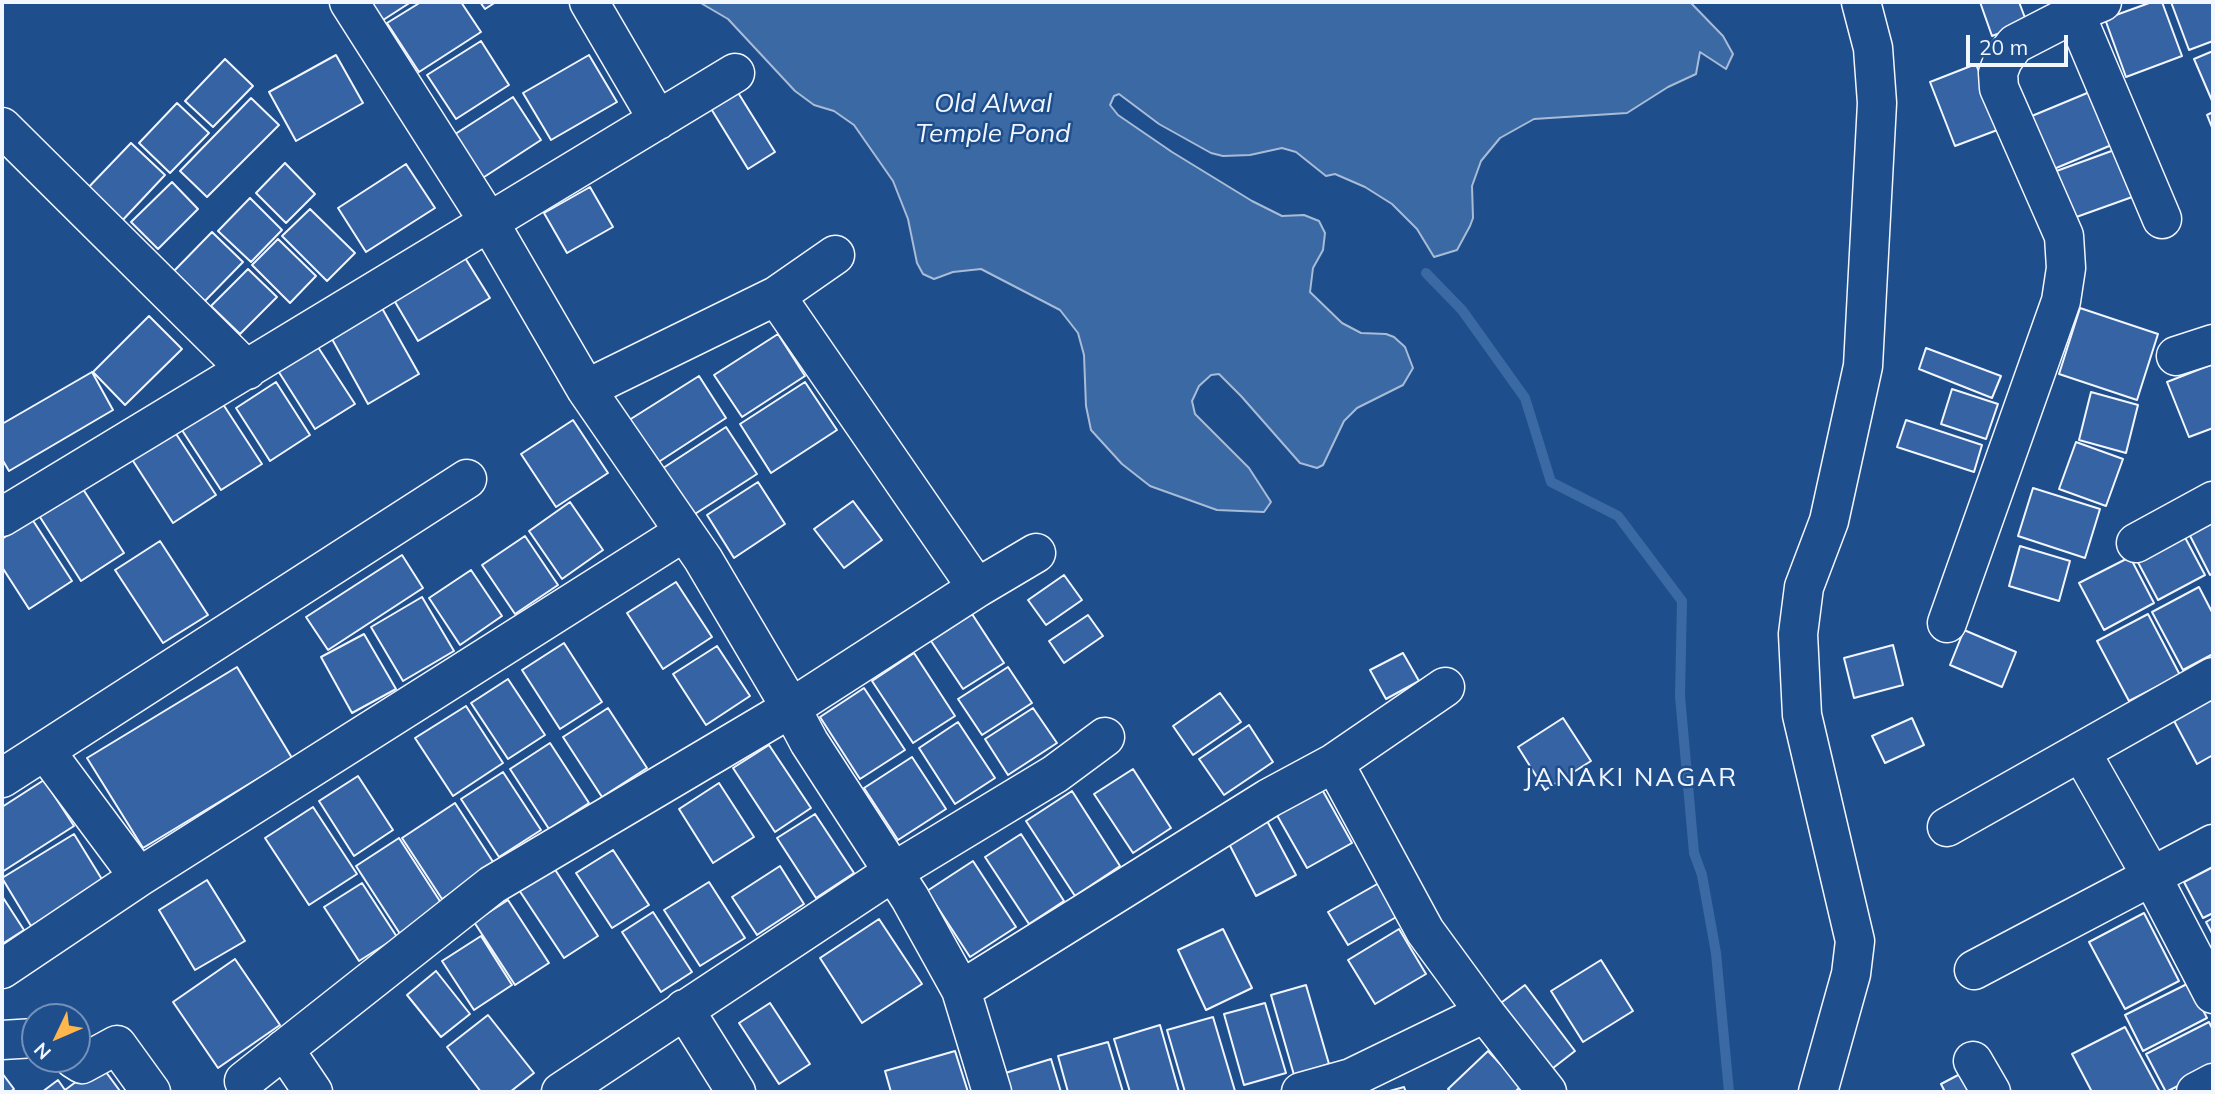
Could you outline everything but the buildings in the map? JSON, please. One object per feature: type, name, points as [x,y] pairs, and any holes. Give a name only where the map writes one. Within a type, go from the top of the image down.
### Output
[{"type":"street","points":[[349,2],[489,222],[586,389],[703,559],[809,742],[910,898],[961,990],[992,1092]]},
{"type":"street","points":[[589,2],[658,120]]},
{"type":"street","points":[[1818,1092],[1851,974],[1855,941],[1802,715],[1798,634],[1804,587],[1829,521],[1863,366],[1877,103],[1873,48],[1861,2]]},
{"type":"street","points":[[1947,623],[2061,301],[2066,268],[2064,236],[1999,88],[1998,73],[2003,60],[2015,44],[2089,7],[2162,219]]},
{"type":"street","points":[[2,517],[735,73]]},
{"type":"street","points":[[2,127],[247,370]]},
{"type":"street","points":[[586,389],[776,296],[835,255]]},
{"type":"street","points":[[776,296],[977,588]]},
{"type":"street","points":[[2176,356],[2213,344]]},
{"type":"street","points":[[2,778],[467,479]]},
{"type":"street","points":[[2136,543],[2213,501]]},
{"type":"street","points":[[2,969],[139,877],[684,532]]},
{"type":"street","points":[[244,1081],[492,885],[791,708],[977,588],[1036,554]]},
{"type":"street","points":[[1947,827],[2213,677]]},
{"type":"street","points":[[961,990],[1269,798],[1334,762],[1446,687]]},
{"type":"street","points":[[579,1087],[684,1009],[893,872],[1055,774],[1105,737]]},
{"type":"street","points":[[46,751],[139,877]]},
{"type":"street","points":[[2081,752],[2152,877],[2213,994]]},
{"type":"street","points":[[1334,762],[1424,931],[1547,1092]]},
{"type":"street","points":[[1974,971],[2213,844]]},
{"type":"street","points":[[684,1009],[736,1092]]},
{"type":"street","points":[[1301,1092],[1351,1078],[1485,1013]]},
{"type":"street","points":[[2,1040],[21,1039]]},
{"type":"street","points":[[91,1059],[117,1045],[151,1092]]},
{"type":"street","points":[[284,1049],[313,1092]]},
{"type":"street","points":[[2196,1092],[2213,1083]]},
{"type":"water","name":"Old Alwal Temple Pond","points":[[699,2],[1690,2],[1723,36],[1733,54],[1726,69],[1700,52],[1696,74],[1668,87],[1627,113],[1534,119],[1500,138],[1481,161],[1472,186],[1473,218],[1457,250],[1434,257],[1417,229],[1392,204],[1365,187],[1335,174],[1326,176],[1296,152],[1282,148],[1250,155],[1223,156],[1211,153],[1159,124],[1119,94],[1114,96],[1110,105],[1118,115],[1252,201],[1282,216],[1304,215],[1319,221],[1325,233],[1323,250],[1313,268],[1310,292],[1342,323],[1361,333],[1394,337],[1405,347],[1413,368],[1403,385],[1357,408],[1344,421],[1323,465],[1317,468],[1300,463],[1219,374],[1211,375],[1199,386],[1192,401],[1195,414],[1249,468],[1271,502],[1264,512],[1217,510],[1150,486],[1122,464],[1091,430],[1086,406],[1084,355],[1078,333],[1060,310],[981,269],[953,272],[934,279],[923,274],[917,263],[908,219],[893,181],[854,125],[834,111],[814,105],[795,91],[728,19]]},
{"type":"waterway","points":[[1426,273],[1462,310],[1525,398],[1551,482],[1618,516],[1682,601],[1680,696],[1694,853],[1702,875],[1716,953],[1729,1092]]},
{"type":"district","name":"JANAKI NAGAR","points":[[1631,778]]}]
